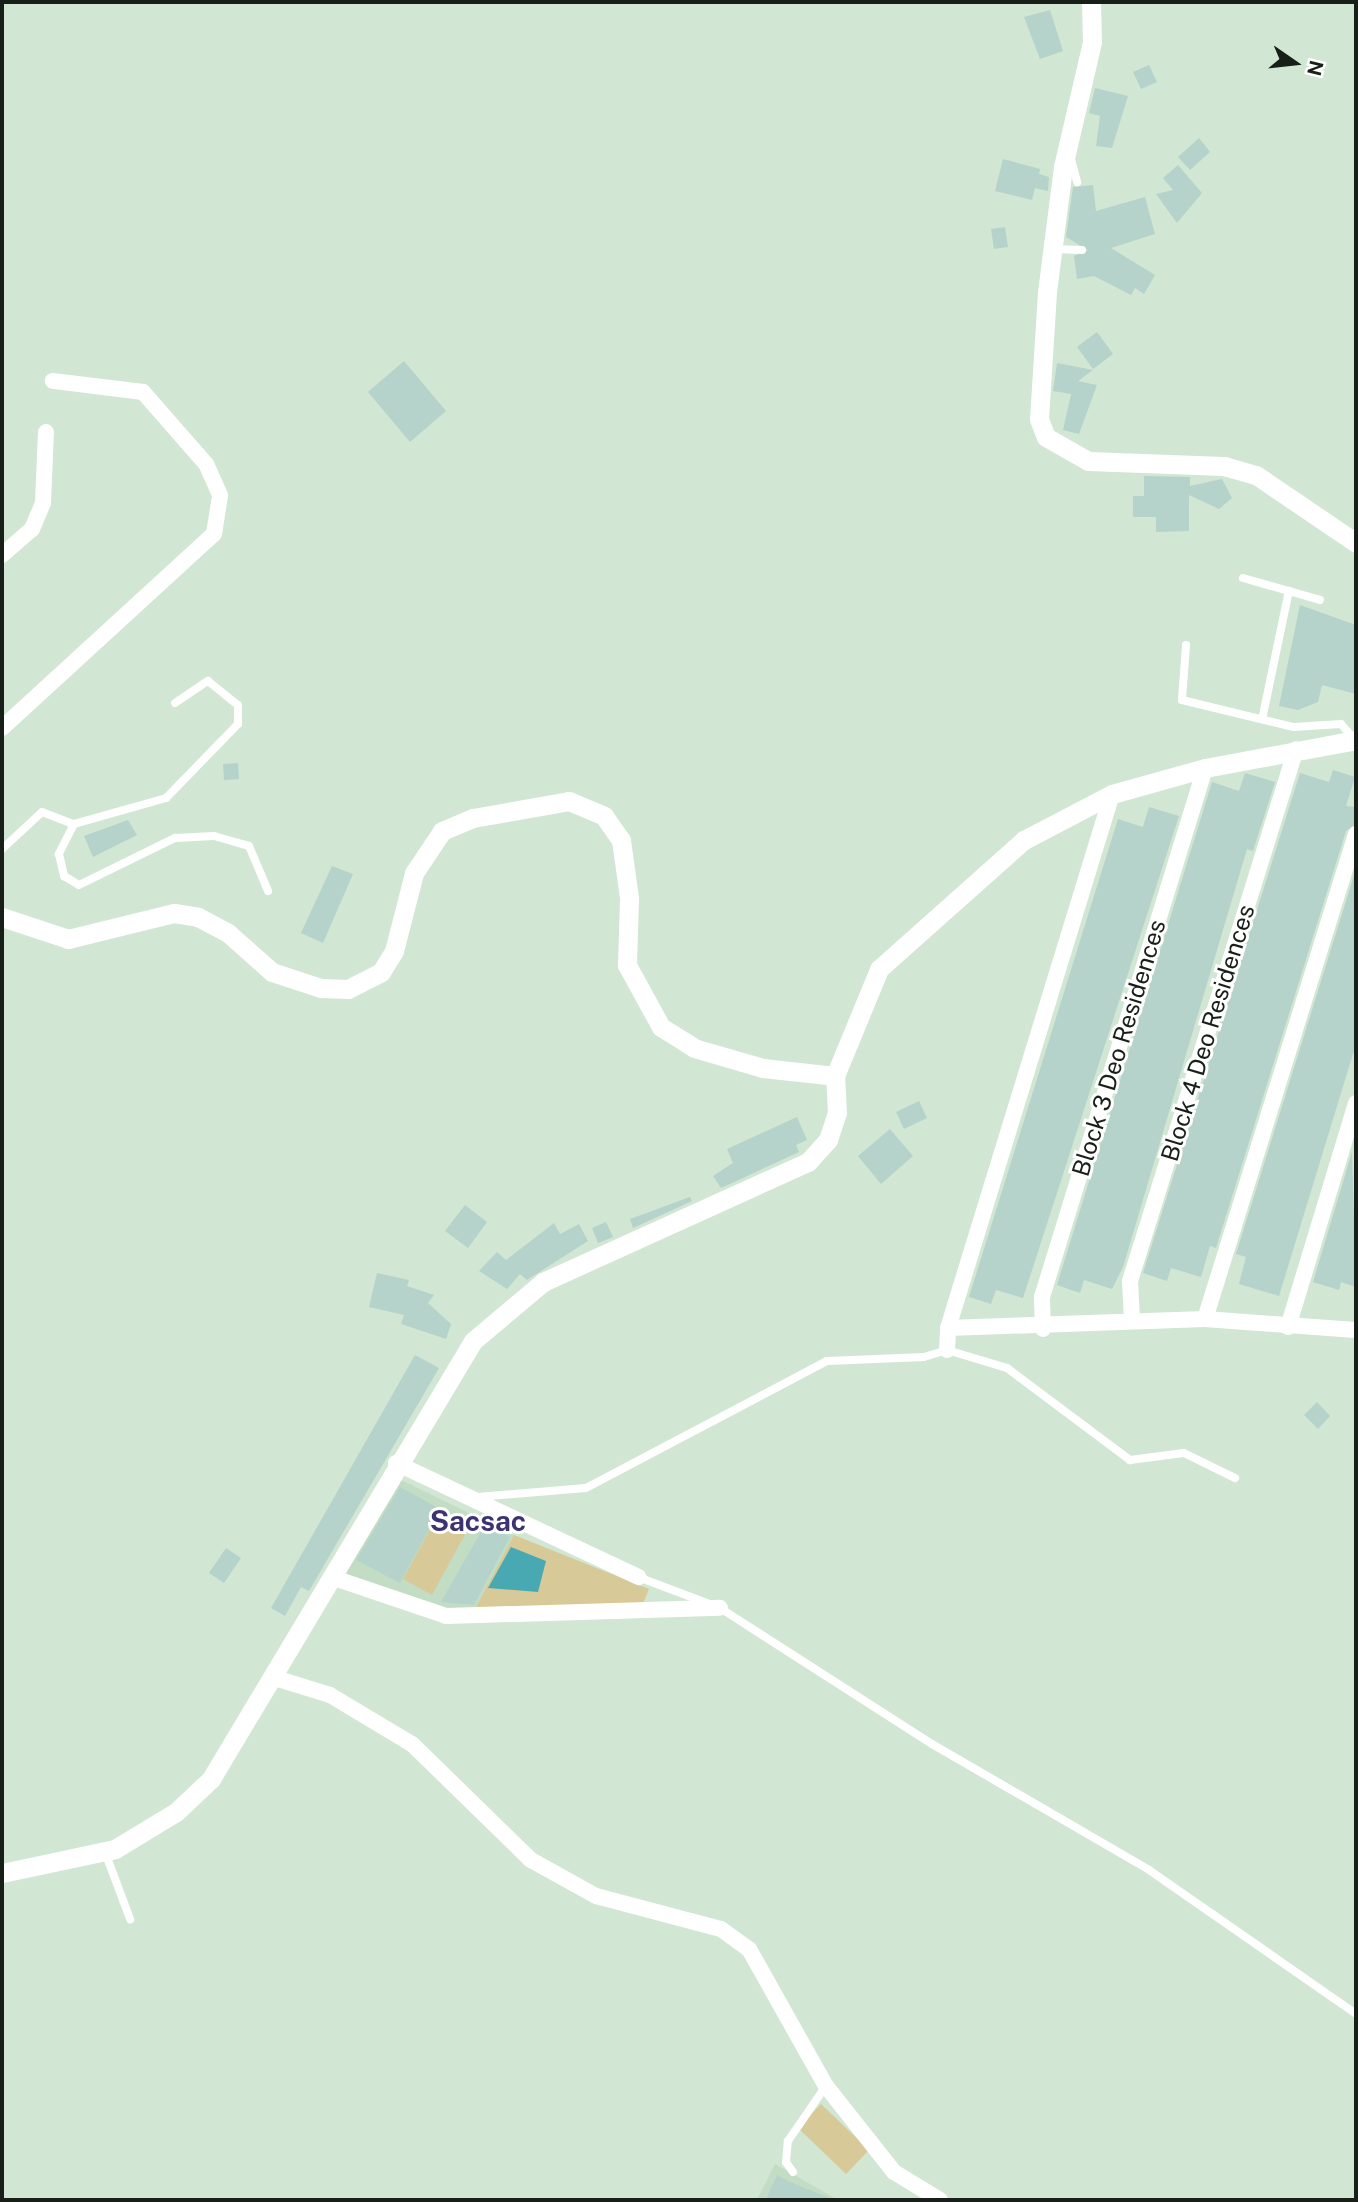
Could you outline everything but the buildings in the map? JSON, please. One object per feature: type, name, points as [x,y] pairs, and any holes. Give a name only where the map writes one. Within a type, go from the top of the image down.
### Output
[{"type":"street","points":[[1091,2],[1092,42],[1068,146],[1053,249],[1039,419],[1058,449],[1088,461],[1224,466],[1256,475],[1356,543]]},
{"type":"street","points":[[2,728],[214,534],[220,495],[206,464],[143,392],[53,381]]},
{"type":"street","points":[[2,555],[32,528],[43,503],[46,432]]},
{"type":"street","points":[[2,1873],[106,1852],[176,1812],[211,1779],[275,1678],[396,1463],[473,1341],[504,1310],[543,1282],[808,1162],[831,1131],[835,1076],[879,970],[1024,840],[1112,794],[1205,768],[1356,740]]},
{"type":"street","name":"Block 4 Deo Residences","points":[[1132,1319],[1130,1281],[1296,749]]},
{"type":"street","name":"Block 3 Deo Residences","points":[[1043,1329],[1042,1297],[1205,768]]},
{"type":"street","points":[[947,1350],[948,1328],[1112,794]]},
{"type":"street","points":[[2,917],[68,939],[174,912],[198,917],[228,933],[272,972],[321,988],[348,989],[381,972],[394,951],[414,873],[442,831],[473,818],[569,801],[604,816],[621,840],[629,898],[627,965],[661,1027],[694,1048],[763,1069],[835,1076]]},
{"type":"street","points":[[1205,1319],[1356,834]]},
{"type":"street","points":[[1288,1327],[1356,1103]]},
{"type":"street","points":[[948,1328],[1043,1329],[1132,1319],[1205,1319],[1288,1327],[1355,1328]]},
{"type":"street","points":[[396,1463],[458,1497],[638,1577]]},
{"type":"street","points":[[331,1577],[446,1616],[720,1608]]},
{"type":"street","points":[[275,1678],[330,1695],[412,1744],[531,1860],[596,1896],[721,1929],[749,1949],[826,2086],[894,2172],[940,2200]]},
{"type":"lane","points":[[1068,146],[1077,182]]},
{"type":"lane","points":[[1053,249],[1082,250]]},
{"type":"lane","points":[[1243,578],[1320,600]]},
{"type":"lane","points":[[1263,715],[1289,591]]},
{"type":"lane","points":[[1186,645],[1182,700],[1263,715],[1294,727],[1340,724],[1356,740]]},
{"type":"lane","points":[[2,849],[42,812],[74,824],[166,798],[238,724],[238,705],[208,681],[175,703]]},
{"type":"lane","points":[[74,824],[59,854],[64,876],[79,885],[175,838],[215,836],[249,846],[268,891]]},
{"type":"lane","points":[[458,1497],[515,1498],[586,1488],[827,1361],[923,1357],[947,1350],[1007,1368],[1130,1460],[1184,1453],[1235,1478]]},
{"type":"lane","points":[[638,1577],[720,1608],[932,1744],[1149,1870],[1356,2014]]},
{"type":"lane","points":[[106,1852],[130,1919]]},
{"type":"lane","points":[[793,2172],[786,2162],[788,2141],[826,2086]]},
{"type":"shaded area","points":[[395,1477],[514,1535],[475,1609],[432,1609],[341,1574]]},
{"type":"shaded area","points":[[440,1511],[469,1527],[432,1595],[403,1579]]},
{"type":"shaded area","points":[[514,1535],[649,1589],[643,1604],[475,1609]]},
{"type":"shaded area","points":[[821,2104],[869,2150],[846,2174],[798,2128]]},
{"type":"shaded area","points":[[775,2164],[838,2200],[757,2200]]},
{"type":"water","points":[[511,1547],[546,1561],[538,1592],[488,1588]]},
{"type":"district","name":"Sacsac","points":[[478,1521]]}]
